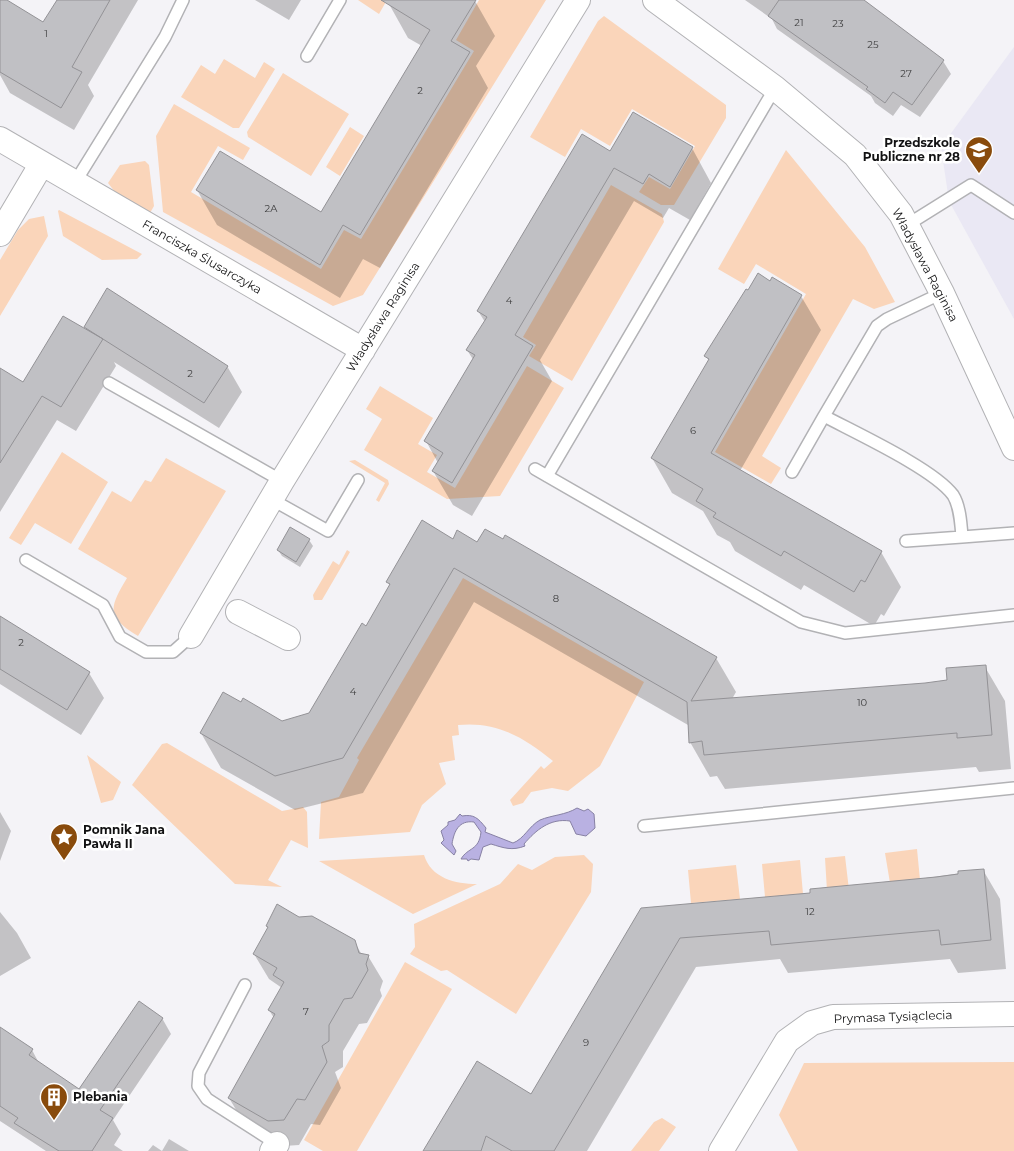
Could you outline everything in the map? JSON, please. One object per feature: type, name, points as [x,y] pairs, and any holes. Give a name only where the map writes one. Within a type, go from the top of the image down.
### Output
[{"type":"street","name":"Władysława Raginisa","points":[[191,636],[226,605],[277,490],[578,0]]},
{"type":"street","name":"Władysława Raginisa","points":[[655,0],[775,88],[855,156],[901,214],[907,225],[942,293],[1014,448]]},
{"type":"street","name":"Franciszka Ślusarczyka","points":[[0,139],[74,184],[363,350]]},
{"type":"street","points":[[0,234],[42,165]]},
{"type":"street","points":[[226,605],[288,638]]},
{"type":"street","name":"Prymasa Tysiąclecia","points":[[721,1151],[787,1041],[812,1023],[832,1017],[1014,1014]]},
{"type":"lane","points":[[74,184],[165,37],[183,0]]},
{"type":"lane","points":[[307,56],[340,0]]},
{"type":"lane","points":[[547,476],[775,88]]},
{"type":"lane","points":[[907,225],[971,185],[1014,213]]},
{"type":"lane","points":[[792,472],[877,326],[887,319],[942,293]]},
{"type":"lane","points":[[109,384],[277,490],[328,531],[358,480]]},
{"type":"lane","points":[[824,416],[938,479],[954,497],[960,517],[962,537]]},
{"type":"lane","points":[[535,469],[801,622],[845,633],[1014,615]]},
{"type":"lane","points":[[906,541],[1014,532]]},
{"type":"lane","points":[[26,560],[103,606],[120,637],[146,652],[173,652],[191,636]]},
{"type":"lane","points":[[644,826],[1014,788]]},
{"type":"lane","points":[[245,985],[199,1073],[198,1086],[207,1099],[274,1147]]},
{"type":"shaded area","points":[[358,0],[387,0],[379,14]]},
{"type":"shaded area","points":[[479,0],[546,0],[363,295],[333,306],[163,212],[156,136],[174,104],[250,148],[243,160],[218,146],[191,192],[321,269],[344,230],[361,239],[474,51],[456,40]]},
{"type":"shaded area","points":[[604,16],[726,105],[726,118],[674,205],[661,205],[639,192],[649,177],[670,189],[695,146],[632,109],[610,146],[581,129],[565,157],[530,137],[598,21]]},
{"type":"shaded area","name":"Przedszkole Publiczne nr 28","points":[[1014,47],[1014,319],[949,201],[941,147]]},
{"type":"shaded area","points":[[224,59],[255,78],[264,62],[275,69],[239,128],[233,128],[181,97],[201,65],[215,74]]},
{"type":"shaded area","points":[[283,73],[349,114],[311,176],[248,137],[247,132]]},
{"type":"shaded area","points":[[350,127],[364,136],[340,176],[326,167]]},
{"type":"shaded area","points":[[786,150],[865,247],[895,302],[874,309],[853,299],[762,456],[781,468],[771,484],[715,452],[806,294],[756,264],[744,284],[718,269]]},
{"type":"shaded area","points":[[145,161],[149,165],[154,206],[150,213],[115,192],[108,183],[120,165]]},
{"type":"shaded area","points":[[611,185],[662,214],[664,222],[572,381],[529,356],[536,345],[523,337]]},
{"type":"shaded area","points":[[59,210],[142,254],[137,259],[102,260],[63,236]]},
{"type":"shaded area","points":[[44,216],[48,236],[0,316],[0,260],[18,230],[29,219]]},
{"type":"shaded area","points":[[527,366],[564,388],[500,496],[447,499],[364,450],[382,419],[366,409],[380,386],[433,418],[418,444],[437,455],[427,472],[455,488]]},
{"type":"shaded area","points":[[62,452],[108,482],[71,544],[35,523],[21,545],[9,538]]},
{"type":"shaded area","points":[[166,458],[226,491],[138,636],[120,623],[114,611],[117,597],[127,578],[78,549],[112,491],[131,502],[145,480],[151,482]]},
{"type":"shaded area","points":[[355,460],[388,480],[389,484],[379,502],[376,500],[385,483],[349,461]]},
{"type":"shaded area","points":[[347,550],[350,552],[322,600],[314,600],[313,595],[333,561],[339,565]]},
{"type":"shaded area","points":[[463,578],[644,682],[600,766],[568,791],[552,788],[531,792],[523,803],[513,806],[510,800],[541,766],[544,769],[553,761],[532,745],[510,733],[472,724],[458,725],[459,735],[452,736],[455,760],[439,763],[446,784],[422,805],[410,832],[319,839],[321,802],[339,797],[359,760],[357,758]]},
{"type":"shaded area","points":[[167,743],[282,811],[303,807],[307,812],[308,848],[291,840],[268,880],[282,887],[235,884],[132,785],[162,744]]},
{"type":"shaded area","points":[[87,755],[121,782],[113,800],[101,803]]},
{"type":"shaded area","points":[[577,808],[584,811],[588,809],[594,814],[595,828],[586,836],[576,834],[570,821],[556,821],[544,826],[533,834],[524,844],[525,846],[512,849],[491,844],[483,847],[479,860],[471,859],[468,861],[467,859],[461,859],[476,846],[481,832],[474,822],[469,822],[458,827],[454,835],[452,844],[456,851],[454,855],[441,843],[444,840],[441,831],[448,825],[448,822],[455,820],[460,814],[476,818],[486,828],[485,832],[513,843],[540,820]]},
{"type":"shaded area","points":[[917,849],[920,880],[890,883],[885,853]]},
{"type":"shaded area","points":[[424,855],[432,869],[445,878],[460,883],[477,884],[413,914],[319,861]]},
{"type":"shaded area","points":[[584,855],[593,864],[591,892],[516,1014],[447,970],[441,971],[410,954],[415,947],[414,924],[500,884],[518,864],[532,870],[555,857]]},
{"type":"shaded area","points":[[845,856],[849,890],[827,891],[825,858]]},
{"type":"shaded area","points":[[800,860],[803,894],[765,897],[762,864]]},
{"type":"shaded area","points":[[736,865],[740,899],[691,903],[688,870]]},
{"type":"shaded area","points":[[405,962],[452,989],[357,1151],[323,1151],[304,1140]]},
{"type":"shaded area","points":[[1014,1062],[1014,1151],[798,1151],[779,1115],[804,1063]]},
{"type":"shaded area","points":[[662,1118],[676,1127],[659,1151],[631,1151],[654,1122]]},
{"type":"building","points":[[0,0],[7,0],[43,22],[57,0],[110,0],[72,67],[82,72],[61,108],[0,72]]},
{"type":"building","points":[[381,0],[476,0],[451,41],[470,52],[360,235],[343,225],[320,265],[196,190],[220,151],[321,212],[430,30]]},
{"type":"building","points":[[779,0],[864,0],[944,60],[912,105],[893,92],[885,103],[866,89],[868,87],[768,16]]},
{"type":"building","points":[[633,112],[693,147],[670,187],[649,174],[643,184],[614,168],[515,335],[533,346],[452,483],[432,471],[443,453],[424,441],[475,355],[466,350],[487,317],[477,311],[582,134],[610,151]]},
{"type":"building","points":[[758,273],[770,281],[772,277],[802,295],[711,453],[882,551],[865,582],[861,580],[854,592],[784,551],[781,556],[713,517],[716,513],[696,501],[703,489],[651,458],[709,359],[704,356]]},
{"type":"building","points":[[107,288],[228,366],[204,403],[84,327]]},
{"type":"building","points":[[63,316],[103,339],[61,407],[42,396],[0,463],[0,368],[23,382]]},
{"type":"building","points":[[422,520],[453,539],[457,530],[477,542],[485,529],[503,539],[505,535],[717,657],[691,701],[925,683],[947,680],[946,668],[986,665],[992,735],[957,738],[957,733],[704,755],[702,741],[689,743],[687,702],[454,568],[343,758],[275,776],[200,733],[223,692],[241,702],[243,698],[282,721],[309,713],[362,623],[366,626],[390,584],[386,582]]},
{"type":"building","points":[[290,527],[310,539],[296,562],[277,550]]},
{"type":"building","points":[[0,616],[90,672],[67,710],[0,669]]},
{"type":"building","points":[[984,869],[991,940],[941,945],[939,930],[771,945],[769,931],[680,938],[554,1151],[512,1151],[486,1136],[481,1151],[423,1151],[477,1061],[531,1094],[641,908],[810,893],[810,889],[936,877],[958,874],[958,871]]},
{"type":"building","points":[[277,904],[299,917],[312,916],[355,940],[359,953],[369,955],[366,964],[368,970],[352,998],[344,999],[329,1025],[329,1041],[322,1046],[327,1062],[305,1100],[297,1099],[284,1120],[268,1121],[228,1098],[275,1014],[268,1010],[284,982],[273,975],[277,968],[253,954],[268,927],[266,926]]},
{"type":"building","points":[[139,1001],[163,1018],[100,1110],[113,1118],[92,1151],[59,1151],[14,1123],[18,1118],[0,1106],[0,1027],[33,1049],[29,1055],[79,1089]]},
{"type":"place","name":"Przedszkole Publiczne nr 28","points":[[979,174]]},
{"type":"place","name":"Pomnik Jana Pawła II","points":[[64,861]]},
{"type":"place","name":"Plebania","points":[[54,1121]]}]
